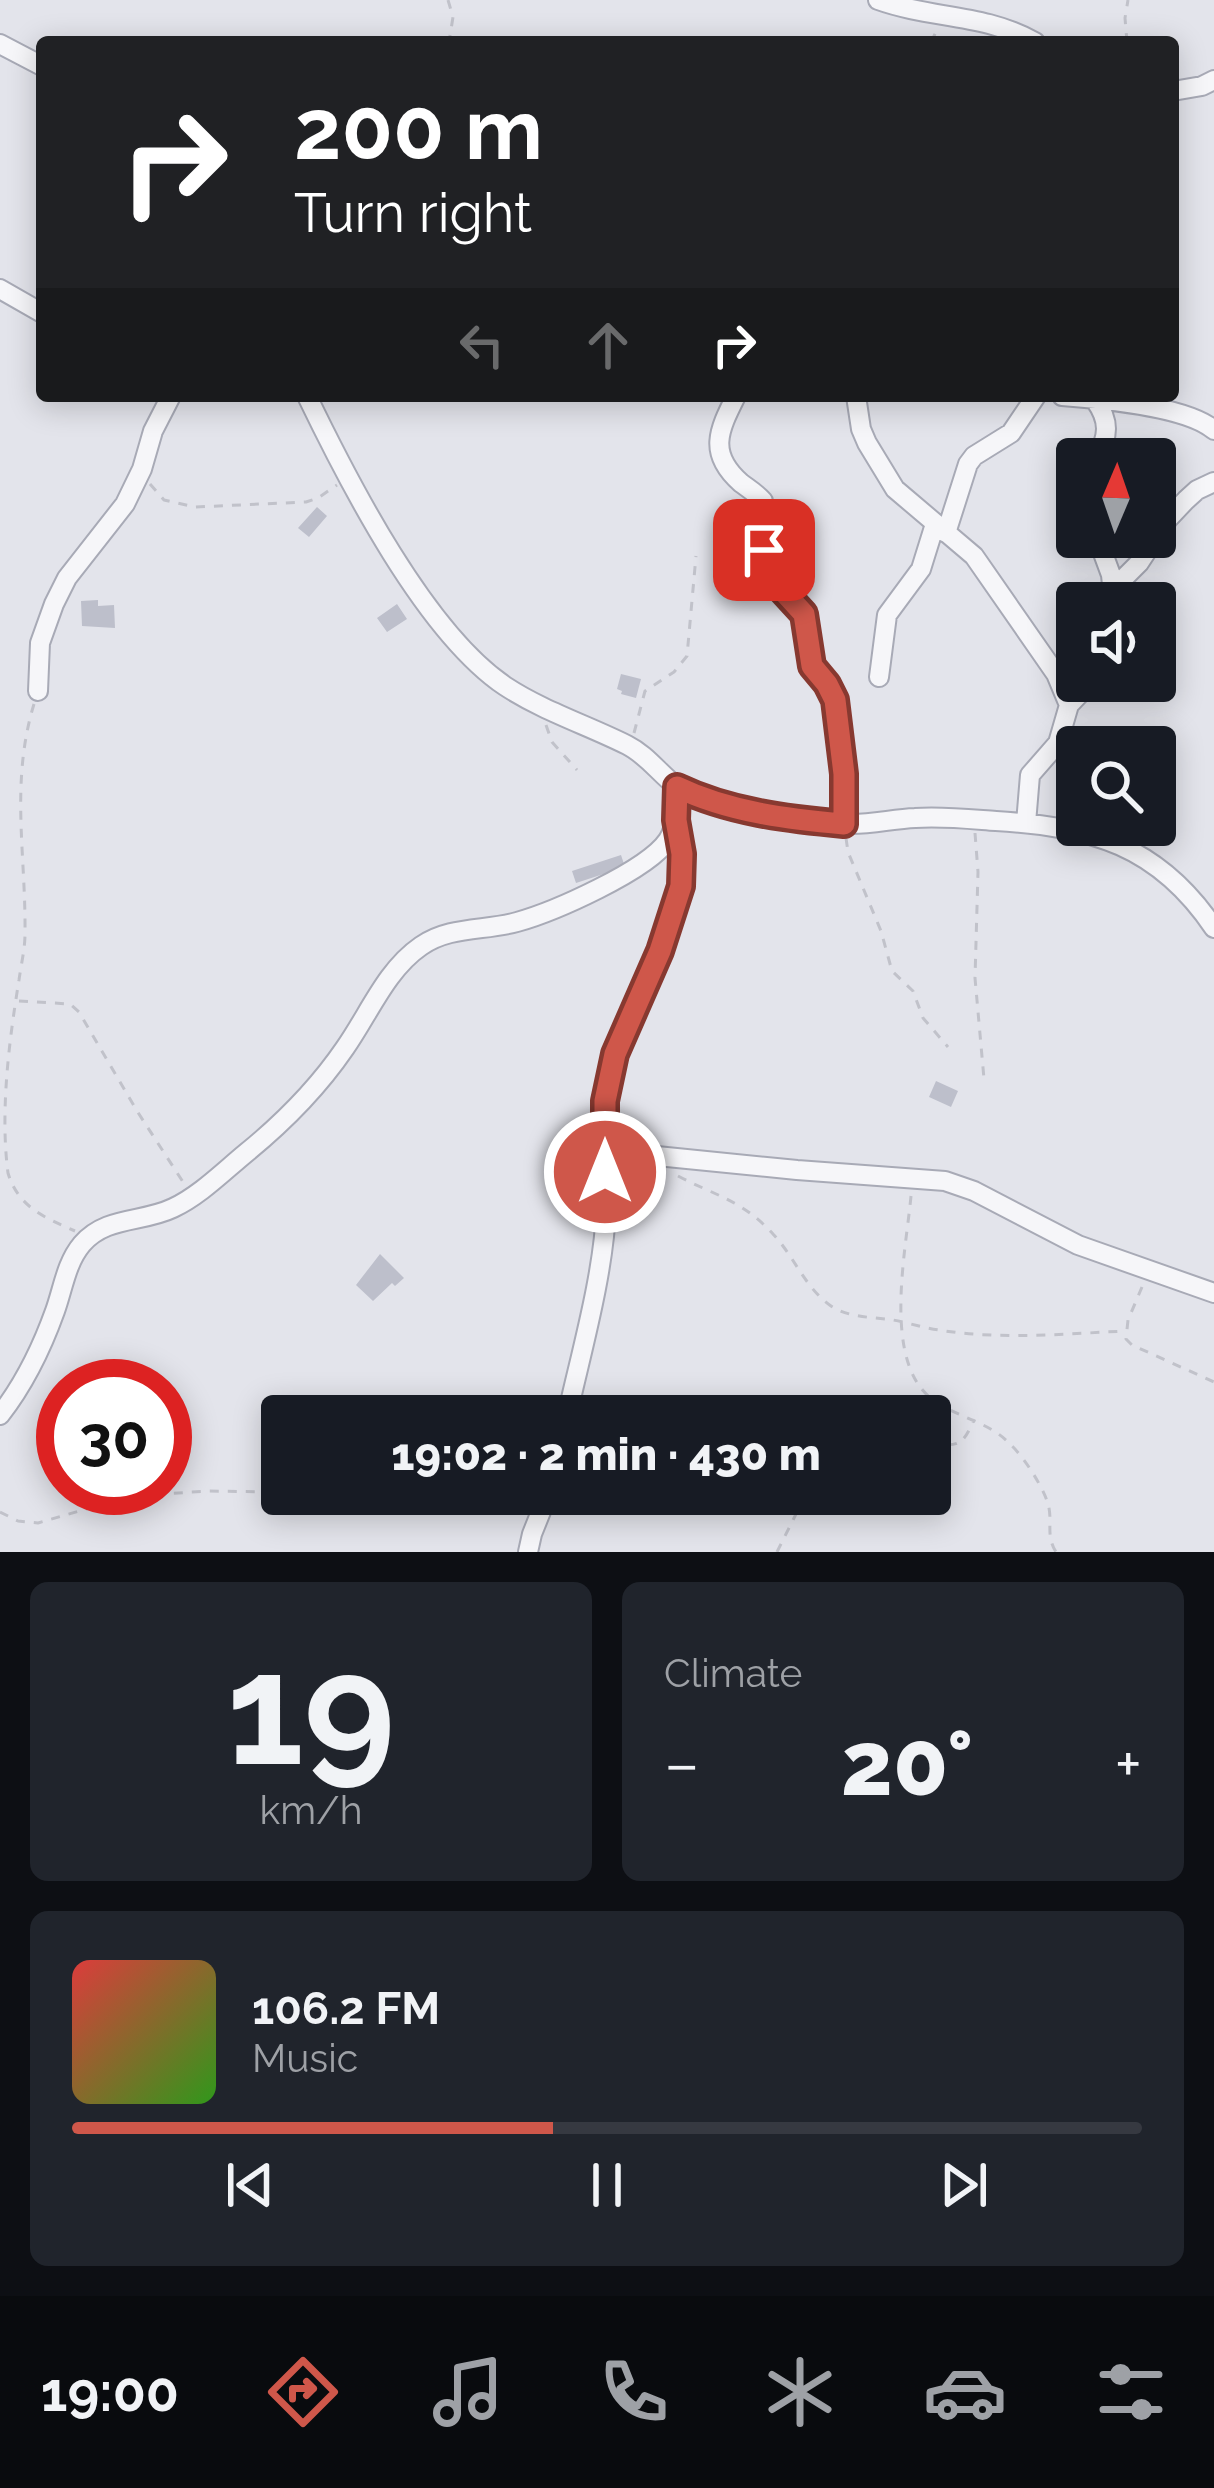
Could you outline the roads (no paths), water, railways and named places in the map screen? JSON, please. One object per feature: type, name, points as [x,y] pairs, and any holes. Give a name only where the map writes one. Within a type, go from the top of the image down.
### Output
[{"type":"street","points":[[878,0],[982,20],[1021,36]]},
{"type":"street","points":[[0,44],[36,63]]},
{"type":"street","points":[[1179,90],[1214,80]]},
{"type":"street","points":[[0,290],[36,310]]},
{"type":"street","points":[[38,691],[40,643],[67,578],[125,504],[168,402]]},
{"type":"street","points":[[310,402],[347,476],[445,629],[486,672],[539,706],[631,747],[677,787],[717,803],[787,818],[844,824],[917,818],[974,820],[1077,831],[1112,841],[1153,863],[1177,880],[1214,928]]},
{"type":"street","points":[[733,402],[718,435],[718,450],[731,472],[763,501],[767,568],[804,614],[812,666],[832,692],[844,774],[844,824]]},
{"type":"street","points":[[857,402],[867,443],[895,489],[974,556],[1056,674],[1069,705]]},
{"type":"street","points":[[879,676],[887,615],[921,569],[968,464],[1011,433],[1033,402]]},
{"type":"street","points":[[1095,402],[1104,416],[1105,438]]},
{"type":"street","points":[[1107,402],[1165,411],[1203,421],[1214,430]]},
{"type":"street","points":[[1124,582],[1168,519],[1197,490],[1214,482]]},
{"type":"street","points":[[1026,823],[1030,776],[1058,742],[1072,702]]},
{"type":"street","points":[[571,1395],[602,1250],[605,1101],[615,1054],[660,951],[681,886],[677,787]]},
{"type":"street","points":[[0,1415],[43,1345],[78,1248],[102,1227],[159,1214],[193,1197],[309,1097],[398,965],[441,935],[518,922],[608,884],[658,851],[676,820]]},
{"type":"street","points":[[604,1146],[647,1155],[854,1176],[945,1180],[1078,1245],[1214,1293]]},
{"type":"street","points":[[528,1552],[540,1515]]}]
